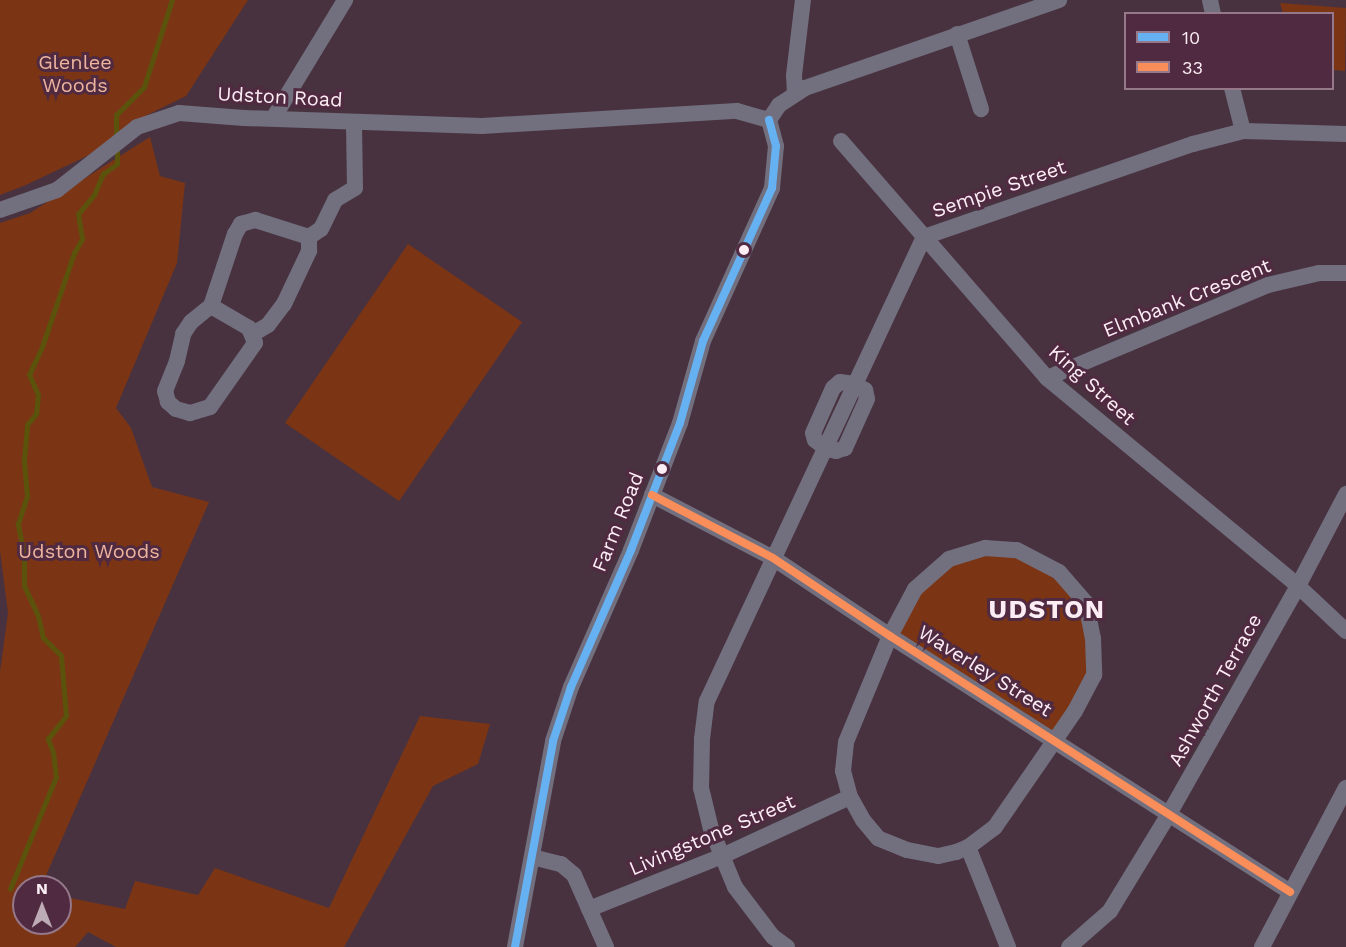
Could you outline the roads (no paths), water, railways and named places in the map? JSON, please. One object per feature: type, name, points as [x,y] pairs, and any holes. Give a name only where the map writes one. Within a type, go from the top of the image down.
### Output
[{"type":"street","points":[[274,117],[345,0]]},
{"type":"street","points":[[795,94],[794,75],[803,0]]},
{"type":"street","points":[[769,120],[779,105],[805,88],[1059,0]]},
{"type":"street","points":[[957,34],[981,109]]},
{"type":"street","points":[[1233,90],[1243,131]]},
{"type":"street","name":"Udston Road","points":[[0,210],[57,190],[137,127],[179,112],[354,122],[482,126],[737,111],[769,120]]},
{"type":"street","name":"Farm Road","points":[[512,945],[532,857],[553,741],[571,687],[635,541],[680,423],[703,341],[772,188],[776,146],[769,120]]},
{"type":"street","points":[[309,237],[321,229],[335,200],[355,188],[354,122]]},
{"type":"street","name":"Sempie Street","points":[[787,947],[773,937],[753,913],[735,887],[720,856],[701,788],[702,739],[707,701],[924,237],[1193,144],[1243,131],[1346,134]]},
{"type":"street","name":"King Street","points":[[841,141],[1047,378],[1298,586],[1346,631]]},
{"type":"street","points":[[211,306],[249,328],[253,333],[255,343],[210,407],[190,413],[176,409],[168,402],[165,391],[177,361],[183,334],[191,322],[211,306],[235,234],[241,224],[255,220],[309,237]]},
{"type":"street","points":[[253,333],[268,326],[284,304],[309,251],[309,237]]},
{"type":"street","name":"Elmbank Crescent","points":[[1047,378],[1268,285],[1319,273],[1346,273]]},
{"type":"street","points":[[1298,586],[1346,494]]},
{"type":"street","name":"Waverley Street","points":[[652,495],[773,558],[890,636],[1056,740],[1290,892]]},
{"type":"street","points":[[985,548],[1017,550],[1059,572],[1086,603],[1093,638],[1094,675],[1056,740],[995,827],[968,847],[938,856],[898,846],[878,838],[863,820],[850,797],[843,771],[846,742],[890,636],[915,589],[949,559],[985,548]]},
{"type":"street","name":"Ashworth Terrace","points":[[1069,947],[1110,911],[1169,814],[1298,586]]},
{"type":"street","points":[[1262,947],[1346,788]]},
{"type":"street","name":"Livingstone Street","points":[[589,909],[720,856],[850,797]]},
{"type":"street","points":[[968,847],[1008,947]]},
{"type":"street","points":[[532,857],[561,864],[574,875],[606,947]]},
{"type":"waterway","points":[[116,138],[116,115],[144,87],[172,0]]},
{"type":"waterway","points":[[10,889],[56,777],[53,753],[48,739],[66,716],[61,656],[43,638],[38,616],[24,586],[24,556],[18,524],[27,496],[24,460],[27,425],[36,414],[38,395],[29,375],[42,347],[74,253],[82,239],[78,214],[94,195],[103,174],[117,164],[117,149]]},
{"type":"district","name":"UDSTON","points":[[1047,610]]},
{"type":"park label","name":"Glenlee Woods","points":[[75,74]]},
{"type":"park label","name":"Udston Woods","points":[[89,551]]}]
